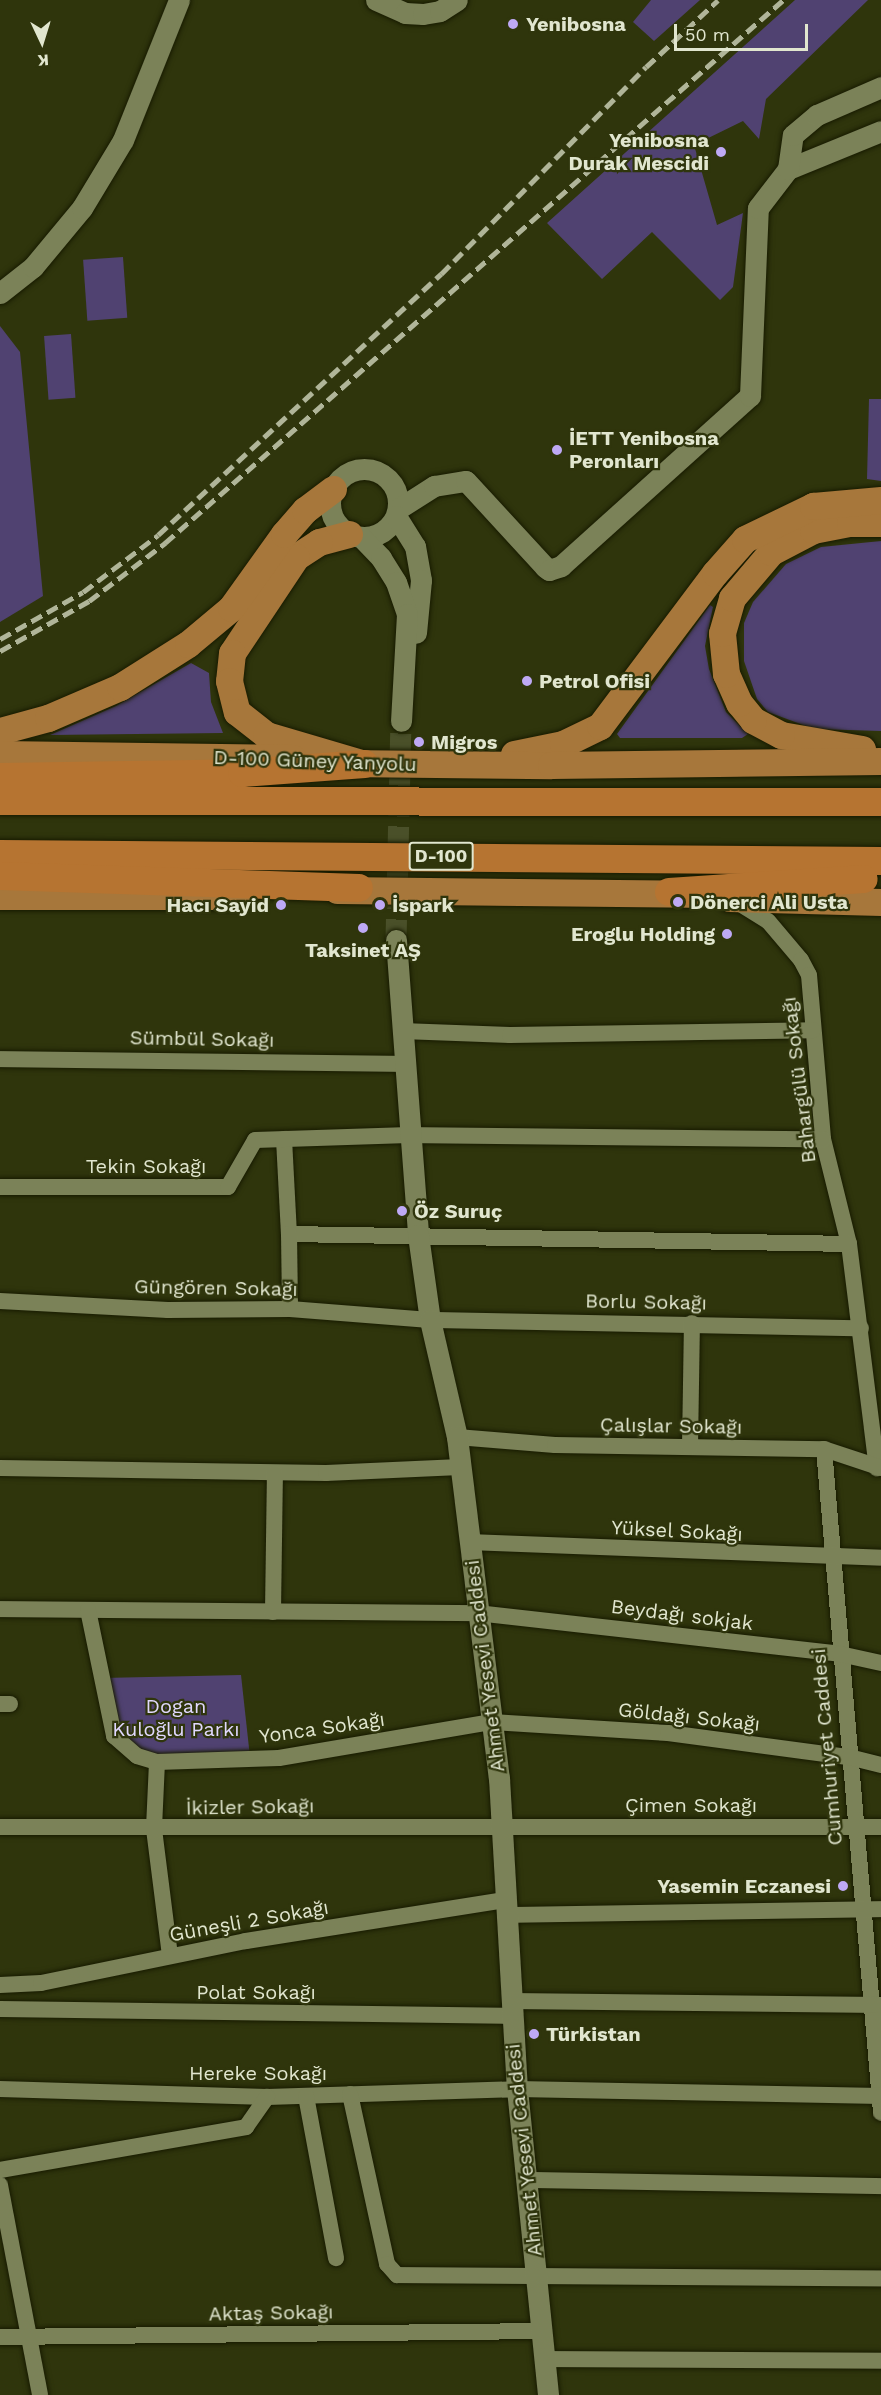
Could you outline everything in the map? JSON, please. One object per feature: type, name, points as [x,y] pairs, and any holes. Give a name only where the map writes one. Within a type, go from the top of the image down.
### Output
[{"type":"highway","points":[[0,777],[242,773],[365,764]]},
{"type":"highway","points":[[0,801],[881,802]]},
{"type":"highway","name":"D-100","points":[[0,854],[881,861]]},
{"type":"highway","points":[[0,876],[359,888]]},
{"type":"highway","points":[[669,892],[786,881],[881,878]]},
{"type":"main road","points":[[0,731],[48,718],[120,687],[189,644],[231,608],[291,526],[333,489]]},
{"type":"main road","points":[[457,765],[563,744],[600,726],[618,706],[715,573],[745,539],[813,506],[881,500]]},
{"type":"main road","points":[[881,523],[850,523],[813,530],[771,552],[741,582],[726,613],[722,656],[740,703],[753,720],[781,735],[881,752]]},
{"type":"main road","points":[[355,536],[319,542],[289,565],[232,653],[230,681],[237,712],[266,735],[365,764]]},
{"type":"main road","points":[[745,539],[771,552]]},
{"type":"main road","name":"D-100 Güney Yanyolu","points":[[0,754],[288,758],[365,764],[457,765],[881,761]]},
{"type":"main road","points":[[0,896],[249,896],[359,888],[669,892],[731,898],[881,902]]},
{"type":"street","points":[[0,293],[33,267],[82,208],[123,140],[179,0]]},
{"type":"street","points":[[376,0],[405,12],[423,14],[440,11],[458,0]]},
{"type":"street","points":[[355,536],[380,534],[397,513],[434,486],[466,481],[545,567],[549,570],[561,566],[750,396],[758,208],[788,169],[793,135],[817,115],[881,87]]},
{"type":"street","points":[[788,169],[881,131]]},
{"type":"street","points":[[401,721],[407,659],[407,614],[396,582],[381,558],[333,520],[330,510],[333,489],[348,473],[371,469],[389,480],[398,499],[397,513],[415,546],[421,580],[419,625],[407,659]]},
{"type":"street","name":"Bahargülü Sokağı","points":[[731,898],[768,921],[801,960],[808,975],[823,1139],[849,1244],[879,1468]]},
{"type":"street","name":"Ahmet Yesevi Caddesi","points":[[396,940],[402,1064],[418,1235],[430,1320],[457,1437],[492,1722],[501,1827],[517,2089],[548,2395]]},
{"type":"street","points":[[402,1031],[510,1035],[813,1030]]},
{"type":"street","name":"Sümbül Sokağı","points":[[0,1059],[402,1064]]},
{"type":"street","name":"Tekin Sokağı","points":[[0,1187],[228,1187],[255,1140],[409,1135],[823,1139]]},
{"type":"street","points":[[284,1139],[290,1309]]},
{"type":"street","points":[[289,1234],[849,1244]]},
{"type":"street","name":"Güngören Sokağı","points":[[0,1301],[168,1310],[290,1309],[430,1320]]},
{"type":"street","name":"Borlu Sokağı","points":[[430,1320],[692,1323],[861,1328]]},
{"type":"street","points":[[690,1447],[692,1323]]},
{"type":"street","name":"Çalışlar Sokağı","points":[[457,1437],[555,1445],[824,1449],[879,1468]]},
{"type":"street","name":"Cumhuriyet Caddesi","points":[[824,1449],[854,1825],[876,2005],[880,2102]]},
{"type":"street","points":[[0,1468],[275,1473],[460,1467]]},
{"type":"street","points":[[273,1612],[275,1473]]},
{"type":"street","name":"Yüksel Sokağı","points":[[470,1542],[833,1559],[881,1558]]},
{"type":"street","name":"Beydağı sokjak","points":[[0,1609],[477,1613],[840,1654],[881,1663]]},
{"type":"street","name":"Yonca Sokağı","points":[[88,1610],[114,1736],[137,1756],[157,1762],[279,1758],[492,1722]]},
{"type":"street","name":"Göldağı Sokağı","points":[[492,1722],[668,1733],[849,1757],[881,1765]]},
{"type":"street","points":[[157,1762],[154,1829],[170,1955]]},
{"type":"street","name":"Çimen Sokağı","points":[[501,1827],[854,1825],[881,1827]]},
{"type":"street","name":"İkizler Sokağı","points":[[0,1827],[154,1829],[501,1827]]},
{"type":"street","name":"Güneşli 2 Sokağı","points":[[0,1985],[41,1983],[170,1955],[506,1908],[881,1910]]},
{"type":"street","name":"Polat Sokağı","points":[[0,2009],[876,2005]]},
{"type":"street","name":"Hereke Sokağı","points":[[0,2089],[267,2097],[517,2089],[880,2102]]},
{"type":"street","points":[[350,2094],[387,2264],[397,2276],[881,2278]]},
{"type":"street","points":[[306,2096],[336,2258]]},
{"type":"street","points":[[0,2170],[246,2127],[267,2097]]},
{"type":"street","points":[[526,2180],[881,2186]]},
{"type":"street","points":[[0,2185],[40,2395]]},
{"type":"street","name":"Aktaş Sokağı","points":[[0,2337],[542,2331]]},
{"type":"street","points":[[545,2359],[881,2361]]},
{"type":"green space","points":[[651,0],[700,0],[654,41],[633,22]]},
{"type":"green space","points":[[795,0],[868,0],[766,99],[759,139],[743,121],[694,145],[717,225],[743,213],[733,287],[720,300],[652,232],[602,279],[547,223]]},
{"type":"green space","points":[[123,257],[127,318],[87,321],[83,260]]},
{"type":"green space","points":[[0,326],[20,352],[43,596],[0,622]]},
{"type":"green space","points":[[71,334],[75,398],[49,400],[44,336]]},
{"type":"green space","points":[[869,399],[881,399],[881,481],[867,479]]},
{"type":"green space","points":[[881,541],[881,731],[814,729],[768,712],[757,699],[744,661],[744,623],[753,602],[786,564],[821,547]]},
{"type":"green space","points":[[710,605],[713,607],[705,646],[709,669],[726,712],[748,734],[742,738],[620,738],[617,734]]},
{"type":"green space","points":[[191,663],[209,673],[211,702],[223,733],[50,735],[116,706]]},
{"type":"green space","name":"Dogan Kuloğlu Parkı","points":[[241,1675],[250,1757],[157,1760],[114,1734],[102,1678]]},
{"type":"tunnel","points":[[396,940],[401,721]]},
{"type":"railway","points":[[0,639],[83,592],[158,535],[441,274],[646,67],[718,0]]},
{"type":"railway","points":[[0,651],[89,601],[165,543],[783,0]]},
{"type":"place","name":"Yenibosna","points":[[513,24]]},
{"type":"place","name":"Yenibosna Durak Mescidi","points":[[721,152]]},
{"type":"place","name":"İETT Yenibosna Peronları","points":[[557,450]]},
{"type":"place","name":"Petrol Ofisi","points":[[527,681]]},
{"type":"place","name":"Migros","points":[[419,742]]},
{"type":"place","name":"Dönerci Ali Usta","points":[[678,902]]},
{"type":"place","name":"Hacı Sayid","points":[[281,905]]},
{"type":"place","name":"İspark","points":[[380,905]]},
{"type":"place","name":"Taksinet AŞ","points":[[363,928]]},
{"type":"place","name":"Eroglu Holding","points":[[727,934]]},
{"type":"place","name":"Öz Suruç","points":[[402,1211]]},
{"type":"place","name":"Yasemin Eczanesi","points":[[843,1886]]},
{"type":"place","name":"Türkistan","points":[[534,2034]]}]
